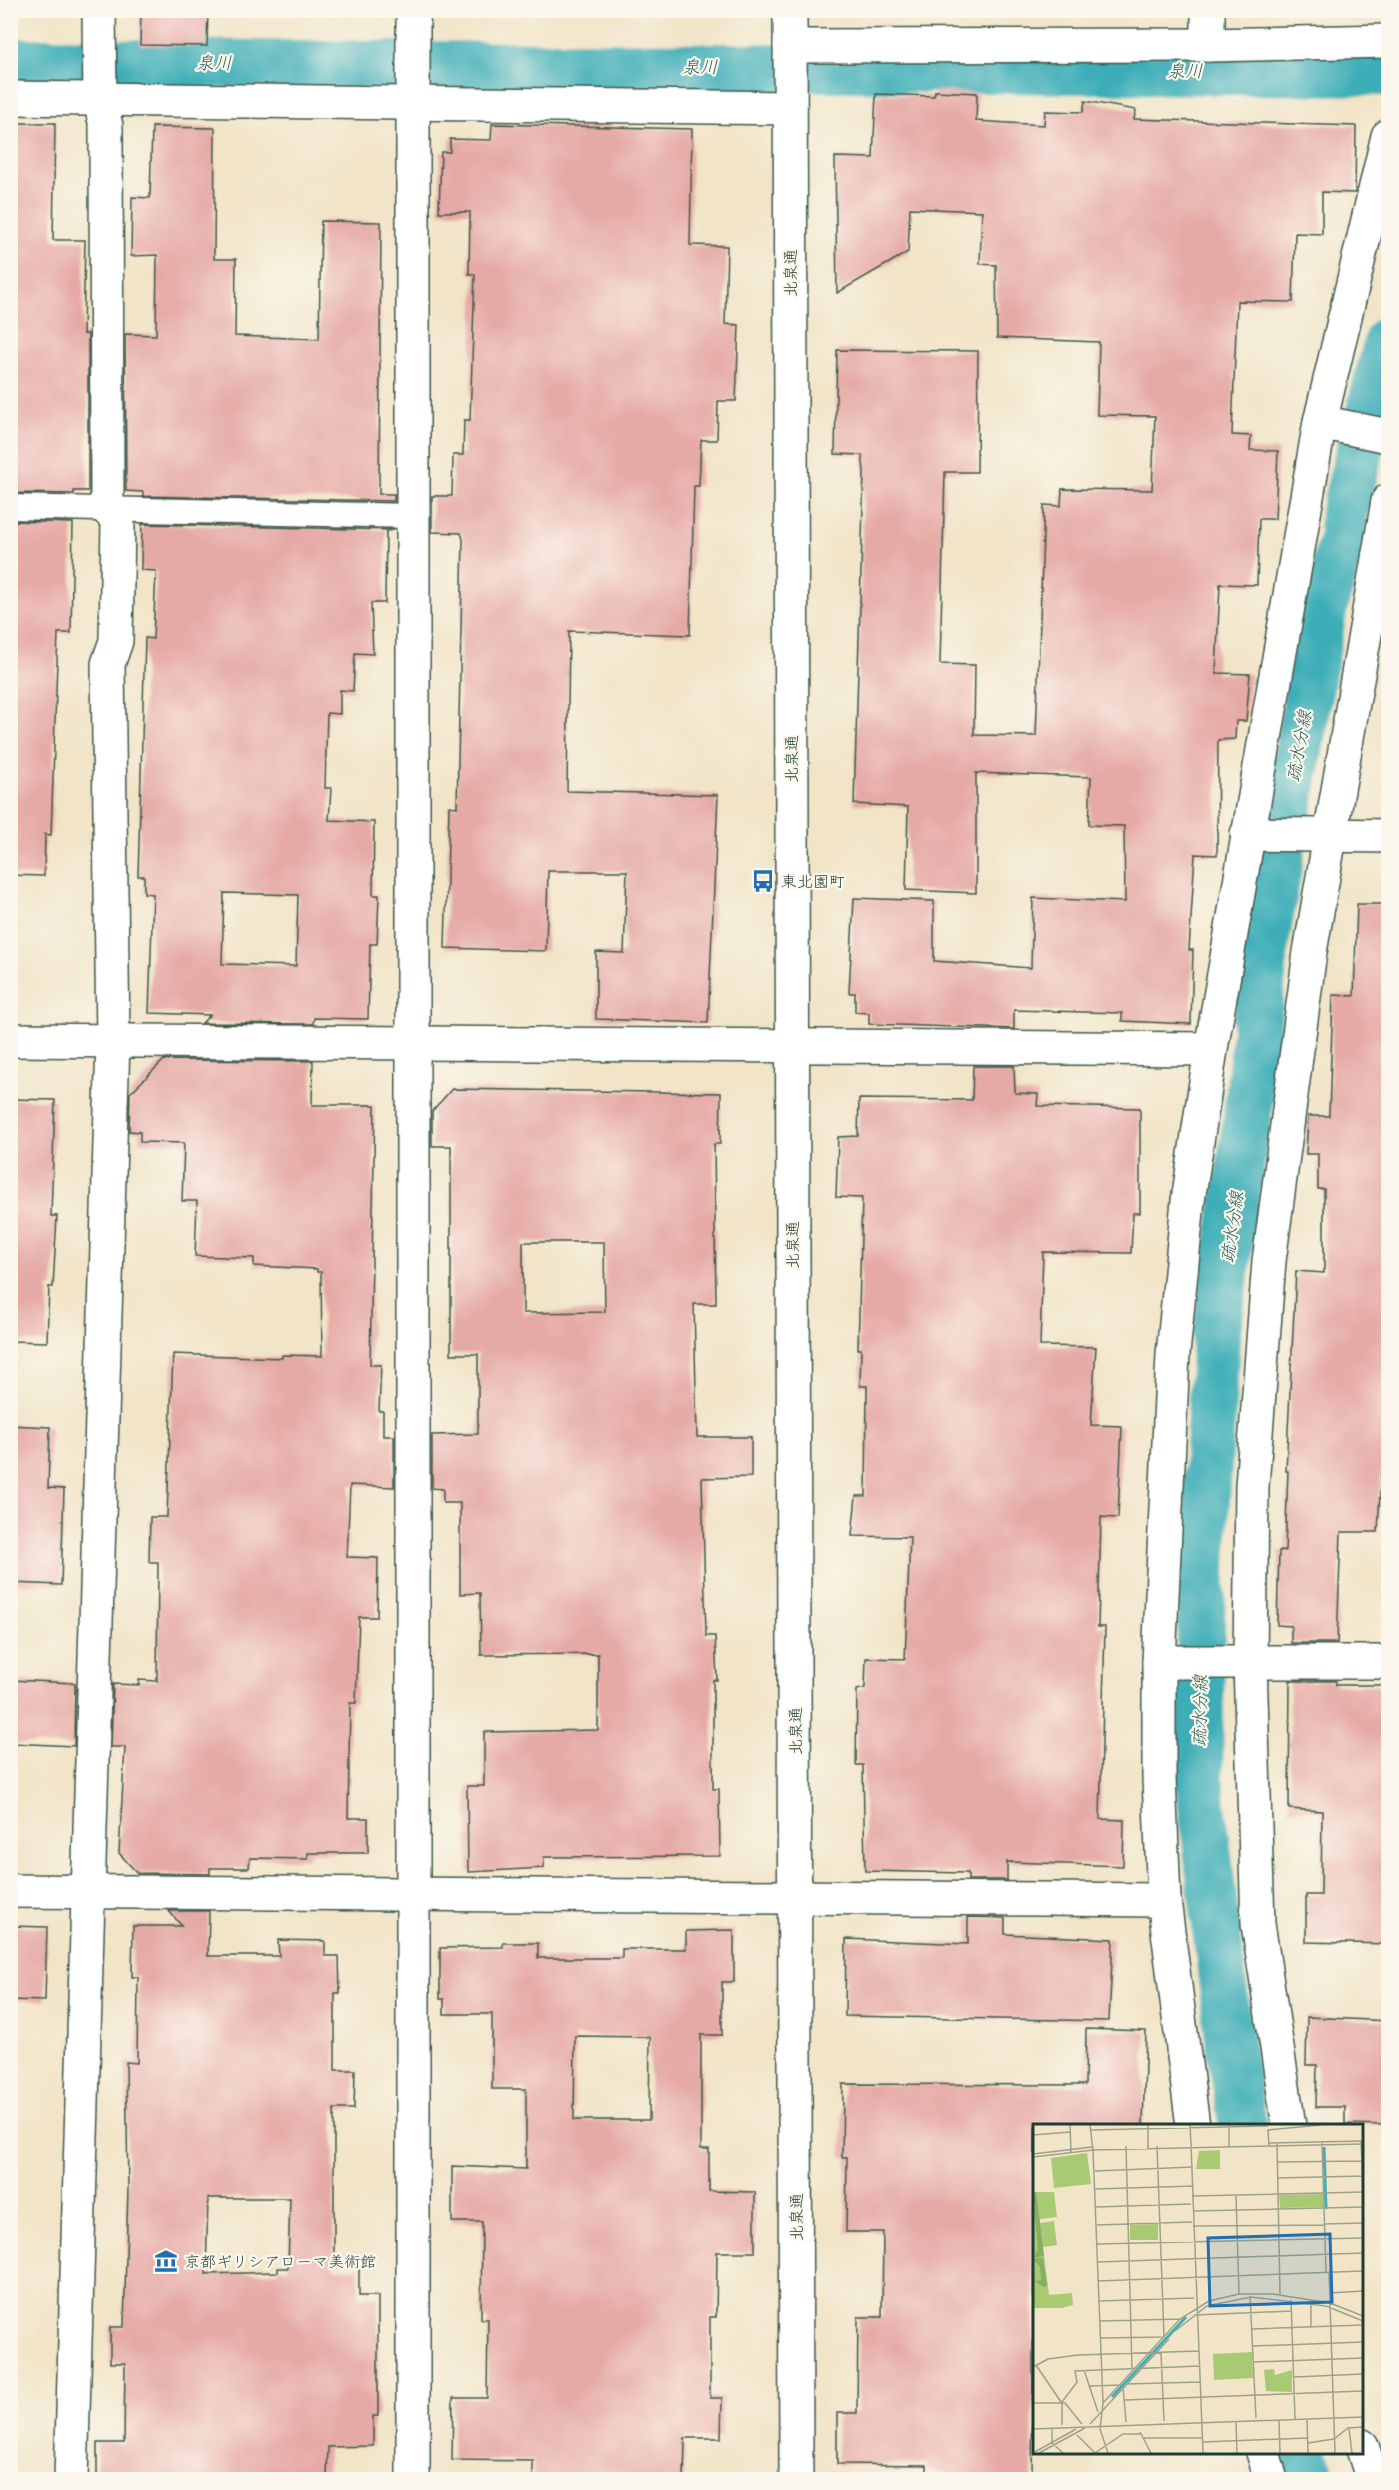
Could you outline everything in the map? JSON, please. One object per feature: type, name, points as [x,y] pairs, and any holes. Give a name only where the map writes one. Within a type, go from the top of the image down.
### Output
[{"type":"street","points":[[71,2480],[113,1041],[108,664],[116,641],[118,519],[107,509],[106,126],[99,74],[99,10]]},
{"type":"street","name":"北泉通","points":[[790,10],[796,2480]]},
{"type":"street","points":[[1208,10],[1208,45]]},
{"type":"street","points":[[413,26],[413,2480]]},
{"type":"street","points":[[10,98],[99,74],[413,90],[790,72],[1208,45],[1389,41]]},
{"type":"street","points":[[1193,2124],[1164,1900],[1159,1777],[1159,1662],[1173,1354],[1188,1201],[1247,834],[1320,422],[1389,135]]},
{"type":"street","points":[[1320,422],[1389,436]]},
{"type":"street","points":[[1289,2124],[1258,1924],[1250,1664],[1252,1486],[1269,1261],[1310,952],[1389,501]]},
{"type":"street","points":[[1247,834],[1331,837],[1389,836]]},
{"type":"street","points":[[10,1040],[1211,1048]]},
{"type":"street","points":[[1159,1662],[1250,1664],[1389,1662]]},
{"type":"street","points":[[10,1891],[1164,1900]]},
{"type":"street","points":[[1363,2449],[1373,2480]]},
{"type":"street","points":[[1264,2454],[1271,2480]]},
{"type":"lane","points":[[10,507],[413,516]]},
{"type":"building","points":[[141,10],[208,10],[207,46],[140,45]]},
{"type":"building","points":[[935,91],[977,93],[976,121],[1044,125],[1045,111],[1083,112],[1085,101],[1136,110],[1134,119],[1356,126],[1355,193],[1322,192],[1322,234],[1295,233],[1293,302],[1237,301],[1232,435],[1251,436],[1250,450],[1278,451],[1275,519],[1259,519],[1257,585],[1220,584],[1216,673],[1250,674],[1246,721],[1236,721],[1235,739],[1218,740],[1217,855],[1195,854],[1189,950],[1193,950],[1191,1024],[1122,1021],[1122,1013],[1014,1010],[1014,1029],[869,1024],[869,1013],[855,1012],[855,993],[849,993],[854,898],[934,901],[934,961],[1031,968],[1033,898],[1125,902],[1124,826],[1089,825],[1091,777],[976,773],[976,893],[906,890],[908,807],[854,804],[864,471],[862,455],[835,454],[837,350],[978,351],[977,472],[945,472],[940,664],[975,665],[974,735],[1036,736],[1044,505],[1061,506],[1062,489],[1152,490],[1155,416],[1097,415],[1099,342],[997,338],[996,265],[980,264],[982,211],[910,208],[908,252],[837,293],[835,157],[873,158],[876,94],[934,96]]},
{"type":"building","points":[[10,123],[55,123],[53,240],[85,240],[83,334],[88,334],[88,491],[74,491],[74,494],[13,493],[14,399],[10,399]]},
{"type":"building","points":[[492,124],[692,129],[690,245],[727,246],[725,324],[739,325],[736,401],[718,401],[717,440],[701,440],[699,486],[694,486],[690,635],[569,631],[567,791],[718,795],[708,1023],[596,1019],[596,952],[624,953],[627,871],[548,871],[546,951],[445,948],[449,806],[457,807],[463,539],[461,533],[432,532],[432,496],[452,496],[453,455],[463,455],[464,420],[470,420],[475,274],[469,274],[470,212],[439,212],[441,152],[450,152],[450,139],[491,140]]},
{"type":"building","points":[[152,127],[215,128],[214,259],[236,259],[235,336],[319,339],[321,221],[381,222],[379,494],[394,494],[394,501],[143,496],[143,492],[126,491],[125,334],[156,335],[157,255],[131,256],[132,197],[150,198]]},
{"type":"building","points":[[12,521],[73,523],[71,633],[58,633],[51,835],[45,834],[44,876],[10,875]]},
{"type":"building","points":[[142,524],[394,530],[386,531],[385,603],[371,603],[373,654],[355,653],[353,691],[340,690],[340,714],[327,713],[325,788],[331,788],[329,820],[374,822],[373,895],[379,895],[377,944],[370,944],[368,1019],[314,1018],[313,1024],[202,1023],[210,1015],[149,1013],[153,894],[144,893],[144,876],[138,876],[145,638],[153,639],[156,571],[141,570]],"holes":[[[224,893],[298,895],[296,966],[222,964]]]},
{"type":"building","points":[[1357,904],[1389,904],[1389,1359],[1386,1359],[1384,1473],[1381,1473],[1378,1532],[1341,1532],[1337,1643],[1291,1643],[1291,1626],[1277,1625],[1279,1551],[1285,1551],[1288,1471],[1286,1471],[1296,1271],[1324,1273],[1324,1189],[1318,1189],[1318,1154],[1306,1154],[1308,1116],[1329,1116],[1333,995],[1354,996]]},
{"type":"building","points":[[164,1060],[313,1061],[312,1105],[375,1105],[370,1365],[381,1365],[379,1411],[383,1411],[383,1436],[394,1436],[394,1487],[350,1485],[347,1557],[378,1558],[377,1617],[359,1617],[356,1703],[350,1703],[348,1818],[368,1818],[368,1853],[308,1853],[308,1859],[250,1858],[249,1868],[210,1868],[210,1874],[137,1873],[119,1853],[125,1747],[111,1747],[113,1684],[139,1685],[139,1680],[157,1681],[158,1562],[149,1562],[150,1517],[167,1517],[173,1354],[282,1358],[282,1355],[322,1356],[321,1272],[317,1272],[317,1269],[254,1266],[254,1258],[195,1256],[197,1201],[182,1201],[184,1143],[140,1142],[140,1132],[129,1131],[130,1093]]},
{"type":"building","points":[[973,1066],[1014,1066],[1015,1093],[1038,1094],[1037,1106],[1140,1108],[1140,1213],[1133,1213],[1131,1253],[1043,1252],[1040,1346],[1096,1347],[1091,1425],[1122,1426],[1118,1518],[1101,1517],[1098,1627],[1105,1627],[1100,1819],[1124,1820],[1123,1866],[1007,1862],[1007,1880],[968,1880],[968,1873],[865,1871],[863,1765],[856,1765],[857,1690],[865,1688],[866,1658],[905,1659],[910,1537],[852,1536],[856,1496],[866,1496],[867,1386],[860,1386],[861,1349],[858,1349],[862,1198],[836,1197],[838,1137],[858,1136],[859,1099],[972,1100]]},
{"type":"building","points":[[452,1089],[721,1093],[720,1144],[714,1144],[716,1304],[694,1304],[697,1437],[751,1437],[751,1477],[702,1478],[706,1636],[715,1636],[717,1680],[713,1680],[713,1789],[719,1789],[720,1856],[544,1857],[544,1868],[468,1872],[467,1786],[484,1786],[484,1732],[598,1730],[598,1654],[481,1655],[480,1593],[460,1594],[460,1503],[443,1503],[443,1489],[432,1488],[432,1435],[478,1434],[478,1354],[451,1354],[451,1146],[432,1146],[432,1111]],"holes":[[[523,1242],[604,1242],[605,1312],[523,1313]]]},
{"type":"building","points":[[10,1099],[55,1100],[51,1216],[57,1216],[53,1287],[49,1287],[47,1342],[10,1341]]},
{"type":"building","points":[[10,1425],[50,1427],[48,1488],[64,1489],[61,1585],[10,1583]]},
{"type":"building","points":[[10,1680],[75,1683],[74,1746],[10,1743]]},
{"type":"building","points":[[1290,1681],[1336,1681],[1336,1685],[1389,1685],[1389,1944],[1306,1942],[1306,1895],[1321,1895],[1322,1811],[1289,1809]]},
{"type":"building","points":[[169,1911],[209,1911],[208,1956],[279,1956],[278,1940],[325,1941],[325,1956],[339,1956],[340,1993],[335,1993],[335,2070],[355,2070],[354,2109],[334,2109],[334,2268],[359,2268],[359,2296],[378,2296],[378,2416],[373,2416],[373,2446],[328,2447],[327,2480],[97,2480],[97,2443],[124,2443],[125,2363],[110,2363],[110,2327],[124,2327],[128,2188],[126,2062],[137,2063],[138,1977],[132,1977],[133,1926],[182,1926]],"holes":[[[208,2198],[290,2198],[288,2268],[278,2268],[278,2272],[206,2274]]]},
{"type":"building","points":[[968,1917],[1005,1918],[1005,1934],[1113,1939],[1109,2021],[845,2016],[846,1939],[968,1944]]},
{"type":"building","points":[[10,1926],[47,1927],[45,2001],[10,2000]]},
{"type":"building","points":[[734,1930],[734,1982],[722,1982],[722,2035],[701,2035],[701,2149],[709,2149],[709,2191],[755,2192],[755,2252],[717,2252],[716,2317],[710,2317],[710,2398],[722,2398],[721,2438],[685,2438],[684,2480],[533,2480],[533,2461],[452,2460],[453,2398],[487,2398],[488,2319],[481,2319],[482,2222],[452,2222],[452,2166],[526,2169],[526,2089],[492,2089],[492,2014],[444,2014],[444,1999],[440,1999],[440,1948],[503,1947],[503,1943],[538,1943],[538,1958],[622,1958],[622,1949],[686,1949],[686,1931]],"holes":[[[575,2036],[650,2037],[649,2120],[574,2120]]]},
{"type":"building","points":[[1307,2017],[1389,2021],[1389,2125],[1345,2124],[1345,2107],[1316,2107],[1317,2065],[1306,2065]]},
{"type":"building","points":[[1086,2029],[1146,2031],[1143,2124],[1033,2124],[1032,2480],[947,2480],[947,2472],[927,2472],[927,2465],[837,2464],[837,2413],[857,2413],[858,2317],[882,2317],[883,2232],[846,2232],[847,2157],[842,2157],[843,2084],[1085,2085]]},
{"type":"waterway","name":"泉川","points":[[10,62],[1388,72]]},
{"type":"waterway","name":"疏水分線","points":[[1243,2124],[1230,2047],[1199,1779],[1202,1563],[1216,1338],[1247,1119],[1266,937],[1324,605],[1343,539],[1344,513],[1388,340]]},
{"type":"waterway","name":"疏水分線","points":[[1305,2454],[1312,2480]]},
{"type":"place","name":"東北園町","points":[[763,881]]},
{"type":"place","name":"京都ギリシアローマ美術館","points":[[166,2261]]}]
